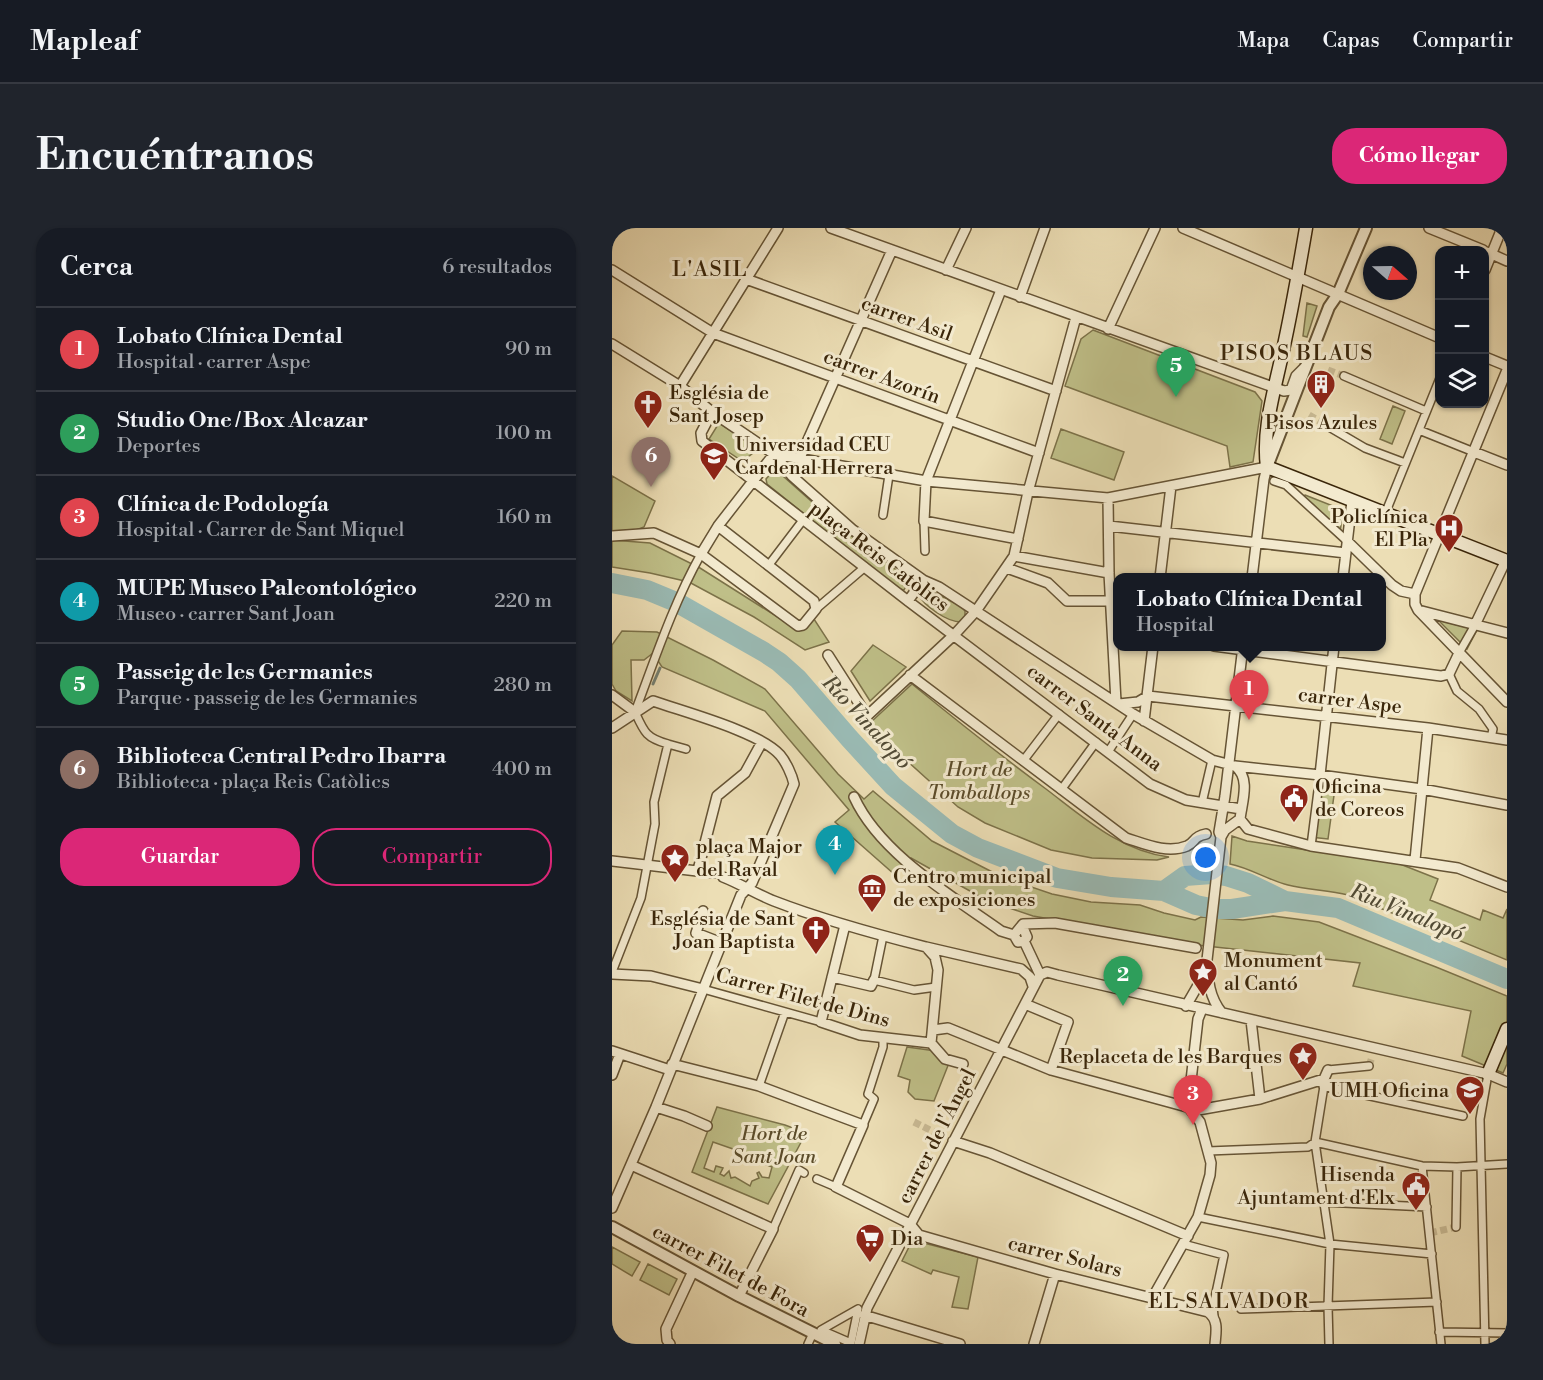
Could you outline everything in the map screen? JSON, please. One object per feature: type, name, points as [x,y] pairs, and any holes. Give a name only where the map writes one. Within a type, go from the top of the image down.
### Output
[{"type":"main road","points":[[1306,228],[1265,446],[1267,467],[1507,560]]},
{"type":"main road","points":[[1488,1074],[1507,1029]]},
{"type":"street","points":[[680,386],[778,228]]},
{"type":"street","points":[[831,228],[1284,391],[1291,390],[1296,376],[1304,368]]},
{"type":"street","points":[[946,270],[966,228]]},
{"type":"street","points":[[1020,297],[1045,228]]},
{"type":"street","points":[[1108,329],[1155,228]]},
{"type":"street","points":[[1184,228],[1435,336]]},
{"type":"street","points":[[1253,573],[1267,467],[1329,307],[1338,294],[1366,228]]},
{"type":"street","points":[[1429,228],[1472,246]]},
{"type":"street","points":[[1489,248],[1502,228]]},
{"type":"street","points":[[792,476],[892,250]]},
{"type":"street","points":[[1489,253],[1507,261]]},
{"type":"street","name":"carrer Azorín","points":[[612,270],[713,333],[1039,453]]},
{"type":"street","name":"carrer Asil","points":[[746,279],[1061,392]]},
{"type":"street","points":[[925,551],[926,482],[1001,290]]},
{"type":"street","points":[[828,655],[867,716],[955,634],[976,611],[1014,556],[1039,453],[1061,392],[1076,317]]},
{"type":"street","points":[[612,344],[680,386],[712,412]]},
{"type":"street","points":[[1489,359],[1507,368],[1416,594],[1415,604],[1418,610],[1507,702]]},
{"type":"street","points":[[1344,376],[1426,411]]},
{"type":"street","points":[[1385,514],[1435,390]]},
{"type":"street","name":"plaça Reis Catòlics","points":[[955,634],[908,601],[702,441],[701,433],[712,412],[774,454],[792,476],[853,530],[923,580],[939,587],[1133,714],[1212,760],[1232,766],[1422,789],[1507,805]]},
{"type":"street","points":[[1324,424],[1365,448],[1406,463]]},
{"type":"street","points":[[1419,430],[1507,465]]},
{"type":"street","points":[[635,712],[658,650],[701,554],[718,526],[774,454],[926,482],[1108,498],[1267,467]]},
{"type":"street","points":[[883,514],[889,475]]},
{"type":"street","points":[[1274,481],[1286,485],[1380,573]]},
{"type":"street","points":[[1161,573],[1172,486]]},
{"type":"street","points":[[1108,498],[1109,573],[1113,623]]},
{"type":"street","points":[[1344,573],[1352,501]]},
{"type":"street","points":[[768,566],[803,520]]},
{"type":"street","points":[[924,521],[1018,539]]},
{"type":"street","points":[[718,526],[814,601],[816,609]]},
{"type":"street","points":[[1109,526],[1346,554]]},
{"type":"street","points":[[612,536],[654,533],[701,554],[798,626],[803,625],[816,609],[865,567]]},
{"type":"street","points":[[1014,556],[1109,573]]},
{"type":"street","points":[[1449,674],[1507,560]]},
{"type":"street","points":[[1007,568],[1048,583],[1067,601],[1111,601]]},
{"type":"street","points":[[1386,579],[1401,591],[1416,594]]},
{"type":"street","points":[[908,601],[923,580]]},
{"type":"street","points":[[1418,610],[1507,633]]},
{"type":"street","name":"carrer Santa Anna","points":[[955,634],[1150,784],[1186,800],[1241,814]]},
{"type":"street","points":[[1115,651],[1117,703]]},
{"type":"street","points":[[1144,720],[1152,651]]},
{"type":"street","points":[[1221,837],[1219,832],[1232,766],[1243,651]]},
{"type":"street","points":[[1262,651],[1441,676],[1449,674]]},
{"type":"street","points":[[1311,846],[1334,651]]},
{"type":"street","points":[[1449,674],[1457,691],[1479,709],[1493,729],[1491,738]]},
{"type":"street","points":[[910,675],[1126,838],[1164,850],[1188,846],[1196,837],[1206,834]]},
{"type":"street","points":[[612,695],[635,712],[645,732],[653,740],[686,749]]},
{"type":"street","name":"carrer Aspe","points":[[1117,703],[1138,702],[1148,696],[1236,704],[1507,740]]},
{"type":"street","points":[[612,728],[653,701],[745,733],[762,742],[780,755],[794,784],[752,883],[741,895],[656,1107],[612,1208]]},
{"type":"street","points":[[1023,761],[1059,714]]},
{"type":"street","points":[[1108,752],[1133,714]]},
{"type":"street","points":[[1414,860],[1428,728]]},
{"type":"street","points":[[698,870],[717,796],[745,773],[762,742]]},
{"type":"street","points":[[1061,790],[1096,742]]},
{"type":"street","points":[[612,973],[641,898],[655,824],[654,802],[668,744]]},
{"type":"street","points":[[1202,803],[1212,760]]},
{"type":"street","points":[[1232,766],[1242,772],[1245,782]]},
{"type":"street","points":[[1257,768],[1245,782],[1241,814],[1248,829],[1311,846],[1458,868],[1507,887]]},
{"type":"street","points":[[854,797],[877,832],[908,863],[1001,931],[1021,935]]},
{"type":"street","points":[[1222,1013],[1213,1000],[1208,979],[1208,948],[1221,837],[1241,814]]},
{"type":"street","points":[[612,861],[714,873]]},
{"type":"street","points":[[723,877],[776,902],[845,925],[1021,969],[1030,976],[1033,986]]},
{"type":"street","points":[[703,911],[696,933],[722,943]]},
{"type":"street","points":[[1196,948],[1055,923],[1023,924],[1021,935],[1040,975],[1047,972],[1251,1020],[1373,1052],[1488,1074],[1507,1082]]},
{"type":"street","points":[[821,1022],[845,925]]},
{"type":"street","points":[[832,977],[872,986],[883,936]]},
{"type":"street","points":[[926,947],[935,957],[938,970],[931,1043],[945,1059],[963,1064]]},
{"type":"street","points":[[1185,1006],[1197,987],[1207,960]]},
{"type":"street","name":"Carrer Filet de Dins","points":[[612,973],[651,976],[821,1022],[860,1035],[931,1043]]},
{"type":"street","name":"carrer de l'Àngel","points":[[859,1344],[861,1312],[910,1224],[1040,975]]},
{"type":"street","points":[[874,980],[914,990],[936,987]]},
{"type":"street","points":[[1153,1298],[1198,1217],[1210,1175],[1208,1151],[1200,1122],[1188,1107],[1198,1019],[1202,1009],[1213,1000]]},
{"type":"street","points":[[1025,1004],[1068,1022],[1051,1070]]},
{"type":"street","points":[[759,1086],[784,1012]]},
{"type":"street","points":[[1251,1020],[1260,1099]]},
{"type":"street","points":[[933,1030],[948,1028],[1051,1070],[1198,1110],[1260,1099],[1369,1066]]},
{"type":"street","points":[[817,1179],[836,1187],[874,1099],[868,1094],[883,1047],[883,1038]]},
{"type":"street","points":[[612,1075],[616,1052],[671,1067],[759,1086],[863,1125]]},
{"type":"street","points":[[1485,1344],[1480,1119],[1488,1074]]},
{"type":"street","points":[[1325,1078],[1463,1116]]},
{"type":"street","points":[[1325,1078],[1315,1142],[1330,1244],[1329,1344]]},
{"type":"street","points":[[656,1107],[707,1126]]},
{"type":"street","points":[[953,1141],[990,1153],[1185,1240],[1224,1255],[1214,1312],[1215,1344]]},
{"type":"street","points":[[1208,1151],[1308,1147],[1315,1142],[1422,1166],[1507,1164]]},
{"type":"street","points":[[631,1165],[772,1229]]},
{"type":"street","points":[[1422,1166],[1441,1344]]},
{"type":"street","points":[[1456,1167],[1456,1227]]},
{"type":"street","points":[[739,1296],[800,1170],[804,1173]]},
{"type":"street","name":"carrer Solars","points":[[836,1187],[910,1224],[919,1235],[1055,1274],[1214,1312]]},
{"type":"street","points":[[1323,1202],[1427,1208]]},
{"type":"street","points":[[1198,1217],[1330,1244],[1432,1254]]},
{"type":"street","name":"carrer Filet de Fora","points":[[612,1227],[739,1296],[810,1339],[835,1344]]},
{"type":"street","points":[[670,1344],[667,1340],[666,1329],[693,1271]]},
{"type":"street","points":[[1034,1344],[1055,1274]]},
{"type":"street","points":[[1241,1310],[1437,1302]]},
{"type":"street","points":[[861,1312],[851,1342],[821,1330],[861,1312],[960,1344]]},
{"type":"street","points":[[1439,1332],[1507,1333]]},
{"type":"green space","points":[[1307,303],[1317,306],[1307,337],[1303,336]]},
{"type":"green space","points":[[1093,330],[1255,392],[1262,401],[1253,462],[1230,467],[1227,446],[1065,386],[1081,339]]},
{"type":"green space","points":[[1393,406],[1405,411],[1392,444],[1380,439]]},
{"type":"green space","points":[[719,423],[750,443],[753,453],[739,459],[709,439]]},
{"type":"green space","points":[[1061,429],[1124,452],[1114,480],[1051,458]]},
{"type":"green space","points":[[775,469],[846,532],[899,572],[907,584],[904,590],[889,582],[767,484],[766,479]]},
{"type":"green space","points":[[612,476],[655,501],[644,527],[636,530],[612,531]]},
{"type":"green space","points":[[1305,495],[1343,510],[1340,533],[1301,498]]},
{"type":"green space","points":[[612,540],[650,543],[700,568],[798,630],[814,619],[829,642],[805,650],[754,617],[689,582],[612,567]]},
{"type":"green space","points":[[927,589],[961,606],[965,611],[965,617],[961,622],[936,613],[925,603],[918,594]]},
{"type":"green space","points":[[1438,620],[1477,630],[1467,649]]},
{"type":"green space","points":[[622,631],[657,632],[765,689],[838,774],[864,799],[873,791],[932,841],[1002,877],[1052,894],[1091,902],[1140,905],[1195,920],[1201,917],[1243,920],[1273,916],[1319,922],[1507,996],[1507,1064],[1503,1073],[1462,1056],[1471,1011],[1353,986],[1360,963],[1197,945],[1033,916],[986,900],[911,858],[894,874],[835,822],[849,810],[765,711],[662,667],[653,653],[644,660],[631,660],[632,701],[616,691],[612,684],[612,645]]},
{"type":"green space","points":[[873,645],[906,667],[870,701],[851,671]]},
{"type":"green space","name":"Hort de Tomballops","points":[[912,684],[1074,811],[1103,831],[1134,848],[1169,857],[1157,860],[1092,858],[1051,850],[985,823],[958,807],[895,750],[870,723]]},
{"type":"green space","points":[[1317,785],[1335,788],[1328,839],[1310,837]]},
{"type":"green space","points":[[1232,836],[1247,841],[1400,864],[1438,879],[1430,900],[1480,920],[1483,910],[1503,918],[1507,909],[1507,960],[1348,895],[1288,885],[1230,864]]},
{"type":"green space","points":[[907,1047],[936,1051],[949,1063],[934,1101],[915,1099],[908,1092],[910,1080],[898,1076]]},
{"type":"green space","name":"Hort de Sant Joan","points":[[717,1107],[806,1133],[768,1204],[692,1172]],"holes":[[[713,1142],[736,1150],[734,1156],[748,1162],[751,1160],[757,1164],[762,1163],[772,1167],[769,1178],[762,1177],[759,1172],[757,1173],[759,1178],[752,1181],[750,1186],[735,1177],[731,1178],[729,1171],[724,1176],[720,1174],[723,1168],[716,1166],[714,1172],[704,1168]]]},
{"type":"green space","points":[[916,1241],[978,1257],[968,1309],[952,1307],[959,1277],[933,1270],[931,1274],[902,1261],[911,1243]]},
{"type":"green space","points":[[612,1247],[640,1262],[632,1276],[612,1264]]},
{"type":"green space","points":[[648,1264],[677,1279],[669,1295],[640,1280]]},
{"type":"waterway","name":"Río Vinalopó","points":[[612,583],[647,590],[676,602],[779,662],[798,679],[893,786],[952,834],[978,848],[1057,878],[1111,887],[1164,891],[1196,905],[1215,909],[1232,909],[1285,901]]},
{"type":"waterway","points":[[653,684],[660,668]]},
{"type":"waterway","name":"Riu Vinalopó","points":[[1164,891],[1185,876],[1212,874],[1226,876],[1248,883],[1285,901],[1338,908],[1507,979]]},
{"type":"tunnel","points":[[1328,370],[1344,376]]},
{"type":"tunnel","points":[[1309,415],[1324,424]]},
{"type":"tunnel","points":[[1369,1066],[1372,1057]]},
{"type":"tunnel","points":[[914,1122],[944,1137]]},
{"type":"tunnel","points":[[1430,1233],[1456,1227]]},
{"type":"place","name":"Passeig de les Germanies","points":[[1176,397]]},
{"type":"place","name":"Pisos Azules","points":[[1321,410]]},
{"type":"place","name":"Església de Sant Josep","points":[[648,430]]},
{"type":"place","name":"Universidad CEU Cardenal Herrera","points":[[714,482]]},
{"type":"place","name":"Biblioteca Central Pedro Ibarra","points":[[651,487]]},
{"type":"place","name":"Policlínica El Pla","points":[[1449,554]]},
{"type":"place","name":"Lobato Clínica Dental","points":[[1249,720]]},
{"type":"place","name":"Oficina de Coreos","points":[[1294,824]]},
{"type":"place","name":"MUPE Museo Paleontológico","points":[[835,875]]},
{"type":"place","name":"plaça Major del Raval","points":[[675,884]]},
{"type":"place","name":"Centro municipal de exposiciones","points":[[872,914]]},
{"type":"place","name":"Església de Sant Joan Baptista","points":[[816,956]]},
{"type":"place","name":"Monument al Cantó","points":[[1203,998]]},
{"type":"place","name":"Studio One / Box Alcazar","points":[[1123,1006]]},
{"type":"place","name":"Replaceta de les Barques","points":[[1303,1082]]},
{"type":"place","name":"UMH Oficina","points":[[1470,1116]]},
{"type":"place","name":"Clínica de Podología","points":[[1193,1125]]},
{"type":"place","name":"Hisenda Ajuntament d'Elx","points":[[1416,1212]]},
{"type":"place","name":"Dia","points":[[870,1264]]},
{"type":"district","name":"L'ASIL","points":[[710,269]]},
{"type":"district","name":"PISOS BLAUS","points":[[1297,353]]},
{"type":"district","name":"EL SALVADOR","points":[[1229,1301]]}]
